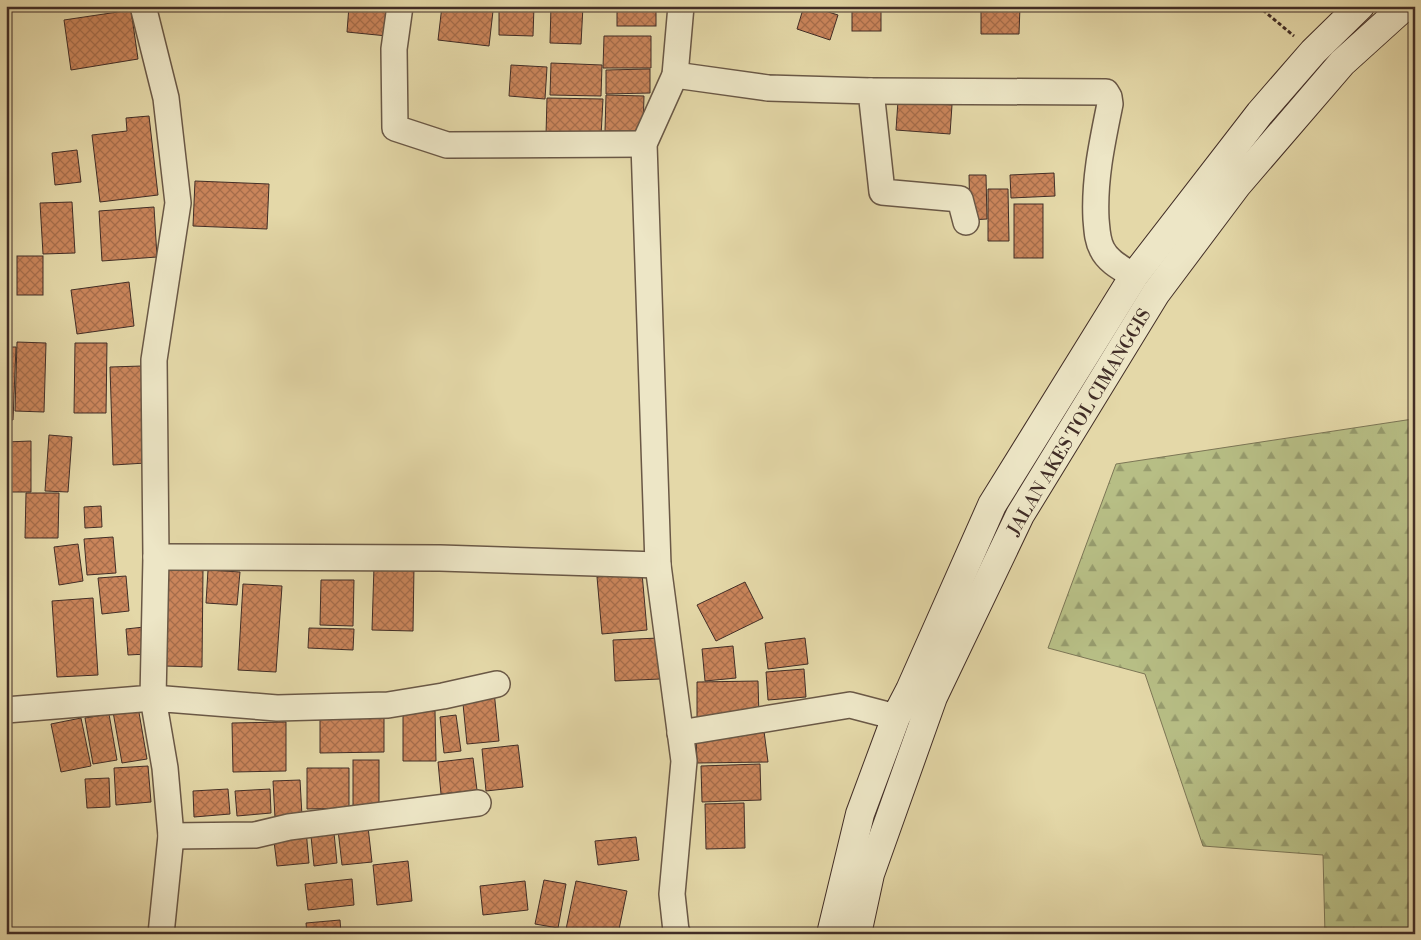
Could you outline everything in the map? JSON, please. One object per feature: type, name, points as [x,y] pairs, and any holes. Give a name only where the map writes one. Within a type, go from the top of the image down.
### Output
[{"type":"main road","name":"JALAN AKES TOL CIMANGGIS","points":[[857,934],[870,874],[922,694],[992,505],[1134,276],[1260,113],[1313,52],[1360,6]]},
{"type":"main road","name":"JALAN AKES TOL CIMANGGIS","points":[[831,934],[860,814],[896,716],[922,694],[1020,515],[1156,294],[1237,184],[1342,63],[1405,6]]},
{"type":"street","points":[[143,6],[166,98],[178,203],[154,360],[156,557],[153,698],[165,768],[171,836],[162,934]]},
{"type":"street","points":[[400,6],[394,49],[395,128],[447,145],[644,144]]},
{"type":"street","points":[[678,934],[676,931],[672,894],[684,761],[658,565],[644,144],[675,75],[681,6]]},
{"type":"street","points":[[675,75],[768,88],[871,91],[1106,92],[1110,104],[1099,155],[1095,201],[1097,234],[1102,249],[1110,261],[1134,276]]},
{"type":"street","points":[[871,91],[882,192],[960,199],[966,222]]},
{"type":"street","points":[[156,557],[440,558],[658,565]]},
{"type":"street","points":[[6,710],[153,698],[277,708],[388,705],[444,696],[496,684]]},
{"type":"street","points":[[680,733],[850,705],[896,716]]},
{"type":"street","points":[[171,836],[255,835],[289,827],[478,803]]},
{"type":"path","points":[[1258,6],[1313,52]]},
{"type":"green space","points":[[1415,417],[1415,934],[1325,934],[1323,855],[1203,846],[1145,674],[1048,648],[1116,464],[1413,419]]},
{"type":"building","points":[[69,6],[94,6],[70,11]]},
{"type":"building","points":[[349,6],[390,6],[387,36],[347,32]]},
{"type":"building","points":[[442,6],[493,11],[489,46],[438,40]]},
{"type":"building","points":[[466,6],[494,6],[493,9]]},
{"type":"building","points":[[499,6],[534,6],[533,36],[499,35]]},
{"type":"building","points":[[551,6],[583,6],[581,44],[550,43]]},
{"type":"building","points":[[617,6],[656,6],[656,26],[617,26]]},
{"type":"building","points":[[804,6],[838,15],[830,40],[797,29]]},
{"type":"building","points":[[852,6],[881,6],[881,31],[852,31]]},
{"type":"building","points":[[937,6],[973,6],[973,10],[937,8]]},
{"type":"building","points":[[981,6],[1020,6],[1019,34],[981,34]]},
{"type":"building","points":[[131,10],[138,59],[71,70],[64,20]]},
{"type":"building","points":[[604,36],[651,36],[651,68],[603,68]]},
{"type":"building","points":[[551,63],[602,65],[601,96],[550,95]]},
{"type":"building","points":[[511,65],[547,67],[545,99],[509,96]]},
{"type":"building","points":[[650,69],[650,93],[606,94],[606,70]]},
{"type":"building","points":[[606,95],[644,96],[643,131],[605,131]]},
{"type":"building","points":[[547,98],[603,99],[601,136],[546,135]]},
{"type":"building","points":[[898,101],[952,105],[950,134],[896,130]]},
{"type":"building","points":[[149,116],[158,195],[100,202],[92,135],[127,131],[126,118]]},
{"type":"building","points":[[77,150],[81,182],[55,185],[52,153]]},
{"type":"building","points":[[1054,173],[1055,196],[1011,198],[1010,175]]},
{"type":"building","points":[[969,175],[986,175],[987,219],[970,220]]},
{"type":"building","points":[[195,181],[269,184],[267,229],[193,226]]},
{"type":"building","points":[[988,189],[1008,189],[1009,241],[988,241]]},
{"type":"building","points":[[72,202],[75,253],[43,254],[40,203]]},
{"type":"building","points":[[1014,204],[1043,204],[1043,258],[1014,258]]},
{"type":"building","points":[[154,207],[157,257],[102,261],[99,211]]},
{"type":"building","points":[[17,256],[43,256],[43,295],[17,295]]},
{"type":"building","points":[[129,282],[134,326],[77,334],[71,290]]},
{"type":"building","points":[[17,342],[46,343],[44,412],[15,411]]},
{"type":"building","points":[[75,343],[107,343],[106,413],[74,413]]},
{"type":"building","points":[[6,347],[16,347],[13,420],[6,420]]},
{"type":"building","points":[[142,366],[146,463],[113,465],[110,367]]},
{"type":"building","points":[[49,435],[72,437],[68,492],[45,491]]},
{"type":"building","points":[[31,441],[31,492],[6,492],[6,442]]},
{"type":"building","points":[[26,493],[59,493],[58,538],[25,538]]},
{"type":"building","points":[[101,506],[102,527],[85,528],[84,507]]},
{"type":"building","points":[[113,537],[116,573],[87,575],[84,539]]},
{"type":"building","points":[[78,544],[83,581],[59,585],[54,547]]},
{"type":"building","points":[[374,566],[414,566],[413,631],[372,630]]},
{"type":"building","points":[[167,570],[203,570],[202,667],[165,666]]},
{"type":"building","points":[[208,570],[240,572],[237,605],[206,603]]},
{"type":"building","points":[[642,573],[647,630],[602,634],[597,577]]},
{"type":"building","points":[[126,576],[129,611],[102,614],[98,578]]},
{"type":"building","points":[[321,580],[354,580],[353,626],[320,625]]},
{"type":"building","points":[[745,582],[763,618],[716,641],[697,605]]},
{"type":"building","points":[[243,584],[282,586],[276,672],[238,670]]},
{"type":"building","points":[[93,598],[98,675],[57,677],[52,601]]},
{"type":"building","points":[[144,627],[147,654],[128,655],[126,629]]},
{"type":"building","points":[[309,628],[354,629],[353,650],[308,648]]},
{"type":"building","points":[[659,638],[660,679],[615,681],[613,640]]},
{"type":"building","points":[[805,638],[808,664],[768,669],[765,643]]},
{"type":"building","points":[[733,646],[736,678],[705,681],[702,649]]},
{"type":"building","points":[[804,669],[806,697],[768,700],[766,672]]},
{"type":"building","points":[[758,681],[759,718],[697,718],[697,682]]},
{"type":"building","points":[[494,691],[499,741],[467,744],[462,694]]},
{"type":"building","points":[[137,701],[147,759],[122,763],[112,706]]},
{"type":"building","points":[[384,706],[384,752],[320,753],[320,707]]},
{"type":"building","points":[[403,711],[435,711],[436,761],[403,761]]},
{"type":"building","points":[[109,714],[117,760],[93,764],[85,718]]},
{"type":"building","points":[[456,715],[461,751],[444,753],[440,717]]},
{"type":"building","points":[[81,718],[91,766],[61,772],[51,724]]},
{"type":"building","points":[[286,722],[286,771],[233,772],[232,723]]},
{"type":"building","points":[[764,731],[768,762],[697,763],[696,735]]},
{"type":"building","points":[[518,745],[523,787],[486,791],[482,749]]},
{"type":"building","points":[[473,758],[477,790],[441,794],[438,762]]},
{"type":"building","points":[[353,760],[379,760],[379,809],[353,809]]},
{"type":"building","points":[[760,764],[761,800],[702,802],[701,766]]},
{"type":"building","points":[[148,766],[151,802],[116,805],[114,768]]},
{"type":"building","points":[[307,768],[349,768],[349,808],[307,809]]},
{"type":"building","points":[[109,778],[110,807],[87,808],[85,779]]},
{"type":"building","points":[[300,780],[302,816],[275,818],[273,781]]},
{"type":"building","points":[[228,789],[230,814],[194,817],[193,791]]},
{"type":"building","points":[[270,789],[271,813],[237,816],[235,791]]},
{"type":"building","points":[[744,803],[745,848],[706,849],[705,804]]},
{"type":"building","points":[[367,818],[372,862],[342,865],[337,821]]},
{"type":"building","points":[[333,823],[337,863],[314,866],[310,826]]},
{"type":"building","points":[[306,830],[309,863],[277,866],[273,833]]},
{"type":"building","points":[[636,837],[639,860],[598,865],[595,841]]},
{"type":"building","points":[[408,861],[412,901],[377,905],[373,865]]},
{"type":"building","points":[[352,879],[354,905],[308,910],[305,884]]},
{"type":"building","points":[[544,880],[566,884],[558,928],[535,924]]},
{"type":"building","points":[[525,881],[528,910],[483,915],[480,886]]},
{"type":"building","points":[[576,881],[627,891],[618,934],[565,934]]},
{"type":"building","points":[[340,920],[341,934],[307,934],[306,923]]}]
